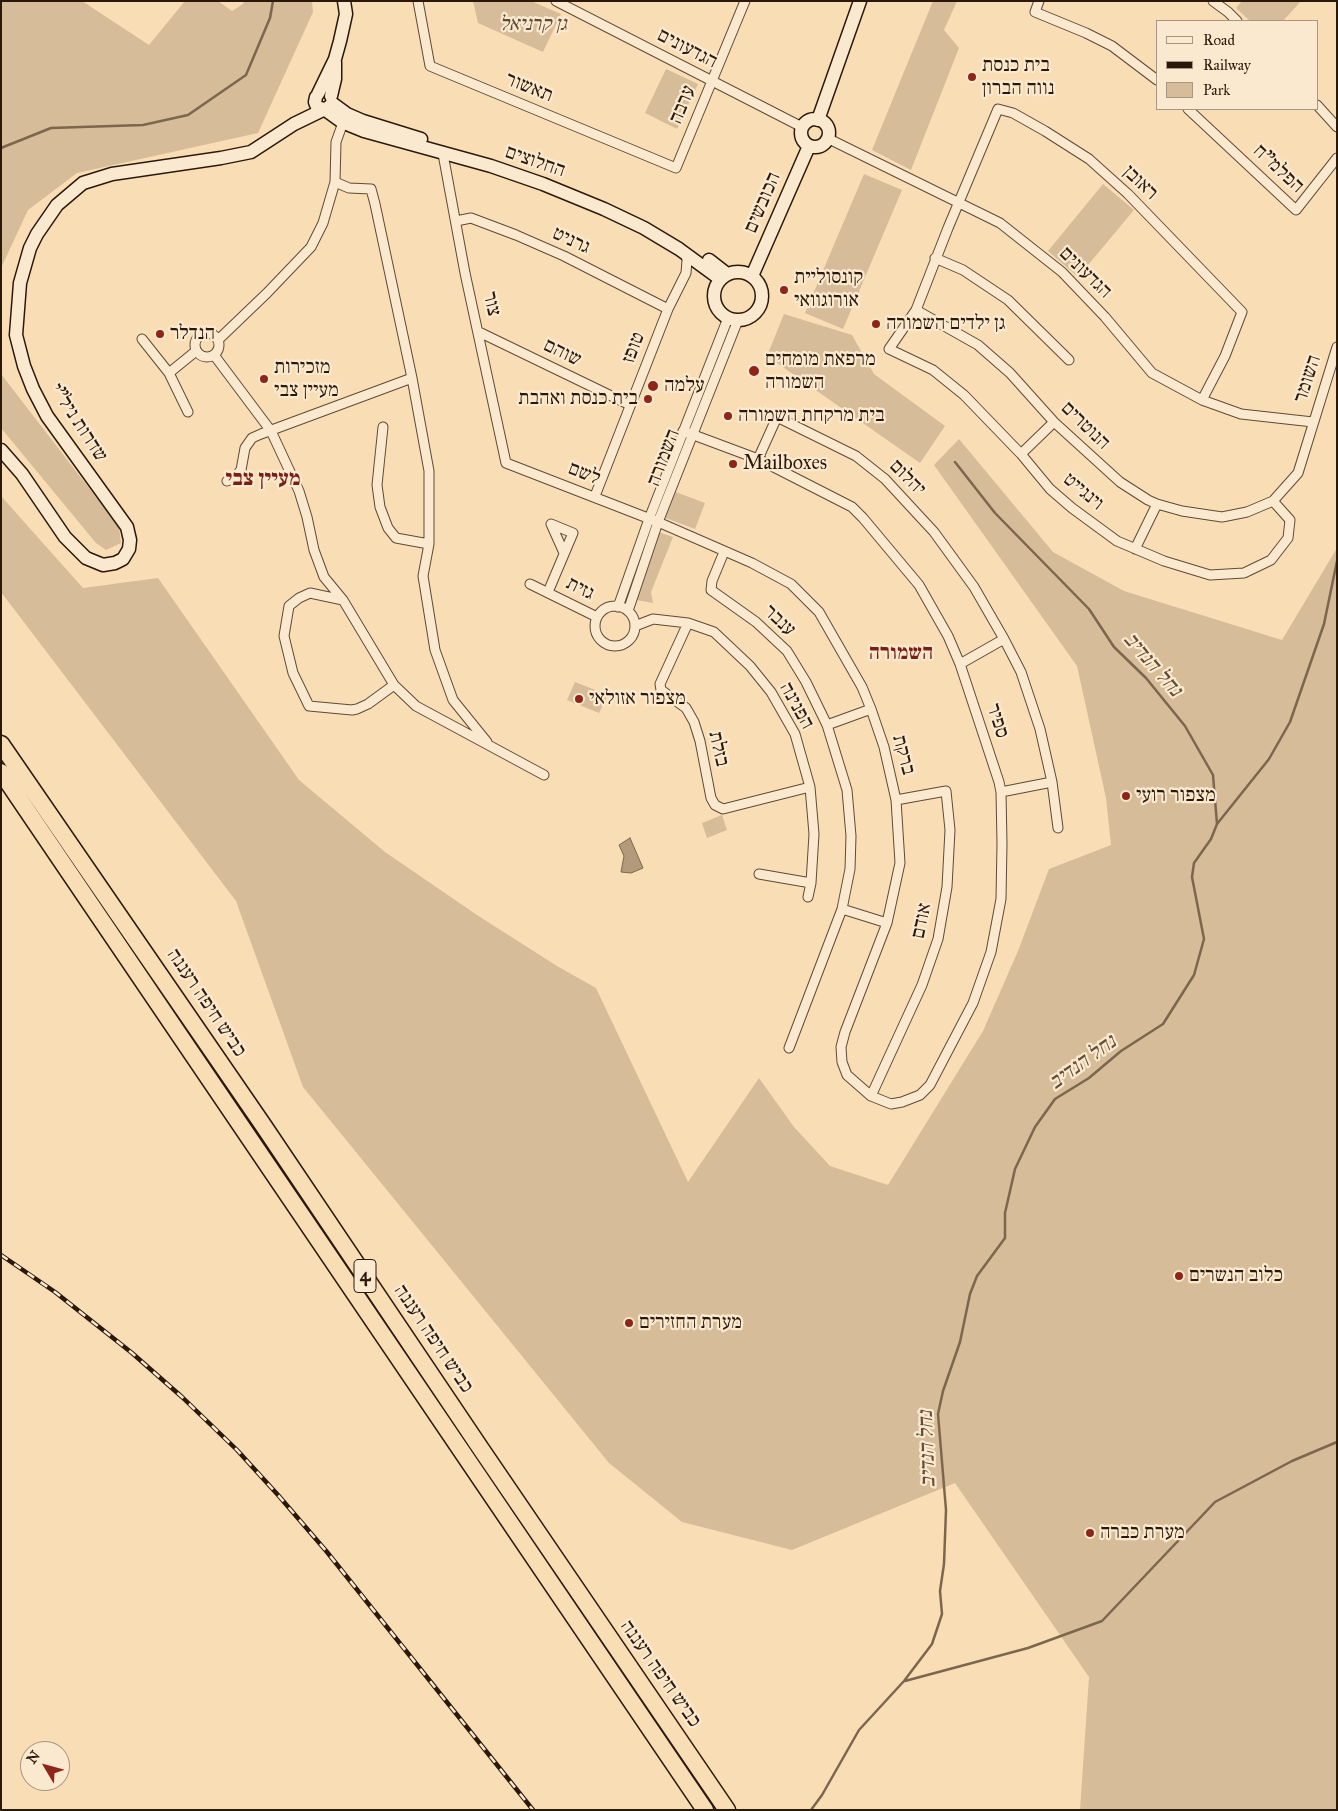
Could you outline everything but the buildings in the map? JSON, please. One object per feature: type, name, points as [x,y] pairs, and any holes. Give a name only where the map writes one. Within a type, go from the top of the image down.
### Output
[{"type":"highway","name":"כביש חיפה רעננה","points":[[2,745],[246,1100],[503,1482],[728,1810]]},
{"type":"highway","name":"כביש חיפה רעננה","points":[[1,772],[6,783],[705,1810]]},
{"type":"street","points":[[324,100],[335,79],[335,59],[346,14],[344,1]]},
{"type":"street","name":"תאשור","points":[[418,1],[430,66],[676,168]]},
{"type":"street","name":"הגדעונים","points":[[556,1],[802,127]]},
{"type":"street","name":"ערבה","points":[[676,168],[745,1]]},
{"type":"street","points":[[818,120],[860,1]]},
{"type":"street","points":[[1039,1],[1035,12],[1112,46],[1156,79]]},
{"type":"street","points":[[1212,1],[1236,20]]},
{"type":"street","name":"החלוצים","points":[[324,100],[344,118],[381,136],[491,166],[573,195],[644,228],[686,253],[706,268],[723,276]]},
{"type":"street","name":"שדרות ניל\"י","points":[[1,450],[22,474],[65,537],[86,558],[103,565],[115,564],[123,559],[129,549],[130,540],[127,528],[47,416],[24,366],[16,335],[20,283],[30,248],[37,234],[58,205],[83,183],[112,174],[251,152],[294,124],[324,100]]},
{"type":"street","points":[[1318,106],[1337,127]]},
{"type":"street","name":"ראובן","points":[[958,203],[998,109],[1013,113],[1089,159],[1128,194],[1242,312],[1225,356],[1202,400]]},
{"type":"street","name":"הפלמ\"ח","points":[[1189,110],[1296,210],[1337,158]]},
{"type":"street","points":[[218,340],[311,247],[323,223],[335,182],[336,142],[344,118]]},
{"type":"street","name":"החלוצים","points":[[344,118],[548,176],[599,197],[657,226],[703,256],[723,276]]},
{"type":"street","points":[[809,120],[818,120],[828,129],[827,138],[818,147],[809,146],[801,136],[802,127],[809,120]]},
{"type":"street","name":"הגדעונים","points":[[827,138],[1000,223],[1062,272],[1105,317],[1152,373],[1202,400],[1242,414],[1313,422]]},
{"type":"street","name":"הכובשים","points":[[752,276],[809,146]]},
{"type":"street","name":"צור","points":[[443,154],[465,273],[480,332],[506,463]]},
{"type":"street","points":[[335,182],[349,188],[371,189],[430,471],[428,544],[423,576],[435,650],[454,700],[488,744]]},
{"type":"street","points":[[916,310],[958,203]]},
{"type":"street","name":"גרניט","points":[[456,221],[471,218],[516,235],[564,256],[668,309]]},
{"type":"street","name":"טופז","points":[[594,495],[668,309],[686,273],[688,260],[686,253]]},
{"type":"street","points":[[936,258],[963,270],[1008,300],[1069,360]]},
{"type":"street","points":[[686,273],[706,268]]},
{"type":"street","points":[[741,271],[752,276],[761,287],[762,300],[760,307],[752,315],[733,319],[720,312],[714,301],[714,289],[723,276],[741,271]]},
{"type":"street","name":"הנוטרים","points":[[916,310],[978,345],[1010,373],[1054,422],[1120,482],[1157,504],[1182,511],[1222,516],[1247,512],[1273,502],[1298,473],[1313,422]]},
{"type":"street","name":"וינגייט","points":[[916,310],[889,349],[933,370],[958,390],[1021,454],[1050,489],[1072,508],[1117,541],[1164,561],[1210,575],[1244,573],[1271,560],[1288,538],[1290,520],[1273,502]]},
{"type":"street","name":"השמורה","points":[[618,606],[733,319]]},
{"type":"street","name":"שוהם","points":[[480,332],[630,405]]},
{"type":"street","points":[[201,334],[212,334],[218,340],[218,350],[214,355],[206,358],[196,351],[196,340],[201,334]]},
{"type":"street","points":[[142,339],[169,373],[188,412]]},
{"type":"street","name":"השומר","points":[[1313,422],[1337,347]]},
{"type":"street","points":[[169,373],[196,351]]},
{"type":"street","points":[[214,355],[271,431],[299,492],[308,517],[314,550],[324,577],[343,600],[394,685],[416,706],[544,774]]},
{"type":"street","points":[[227,481],[234,478],[241,470],[249,442],[261,434],[412,378]]},
{"type":"street","name":"יהלום","points":[[758,459],[777,417],[856,456],[885,479],[934,532],[974,587],[1021,672],[1040,729],[1052,782],[1058,828]]},
{"type":"street","points":[[1021,454],[1054,422]]},
{"type":"street","points":[[383,427],[377,485],[380,506],[388,528],[396,538],[428,544]]},
{"type":"street","name":"ספיר","points":[[688,433],[758,459],[852,506],[863,518],[918,585],[948,636],[960,664],[1001,792],[1001,899],[991,952],[973,1003],[930,1086],[920,1095],[892,1104],[870,1096]]},
{"type":"street","name":"לשם","points":[[506,463],[594,495],[654,520]]},
{"type":"street","points":[[1135,549],[1157,504]]},
{"type":"street","name":"השמורה","points":[[628,611],[654,520]]},
{"type":"street","name":"ברקת","points":[[654,520],[752,563],[791,584],[819,612],[862,687],[872,709],[884,748],[896,800],[900,862],[887,923],[841,1047],[842,1062],[847,1076],[870,1096]]},
{"type":"street","name":"ענבר","points":[[724,552],[712,580],[711,590],[756,622],[787,651],[806,682],[827,726],[847,790],[851,836],[850,869],[842,910],[789,1048]]},
{"type":"street","name":"גזית","points":[[548,592],[564,553]]},
{"type":"street","name":"גזית","points":[[530,584],[597,617]]},
{"type":"street","points":[[343,600],[310,593],[288,606],[284,636],[293,673],[309,706],[357,709],[368,704],[394,685]]},
{"type":"street","points":[[618,606],[628,611],[633,618],[634,632],[627,642],[616,647],[603,643],[597,636],[595,627],[597,617],[607,608],[618,606]]},
{"type":"street","name":"הפנינה","points":[[634,626],[653,619],[688,623],[714,632],[750,666],[771,692],[795,734],[810,787],[814,834],[811,883],[808,897]]},
{"type":"street","name":"בזלת","points":[[688,623],[660,684],[662,690],[686,708],[694,722],[700,741],[711,798],[715,805],[723,809],[810,787]]},
{"type":"street","points":[[960,664],[1004,639]]},
{"type":"street","points":[[827,726],[872,709]]},
{"type":"street","points":[[1001,792],[1052,782]]},
{"type":"street","name":"אודם","points":[[870,1096],[922,985],[938,939],[947,887],[950,830],[946,790],[896,800]]},
{"type":"street","points":[[759,874],[811,883]]},
{"type":"street","points":[[842,910],[887,923]]},
{"type":"green space","points":[[1,1],[82,1],[149,45],[185,1],[218,1],[232,11],[243,4],[244,1],[312,1],[313,12],[258,133],[77,173],[28,210],[1,268]]},
{"type":"green space","name":"גן קרניאל","points":[[473,1],[531,1],[561,14],[543,52],[478,23]]},
{"type":"green space","points":[[933,1],[957,1],[944,30],[959,48],[911,170],[872,150]]},
{"type":"green space","points":[[1242,1],[1301,1],[1284,20],[1249,20],[1236,8]]},
{"type":"green space","points":[[666,69],[698,84],[677,129],[645,113]]},
{"type":"green space","points":[[864,174],[902,190],[843,329],[805,313]]},
{"type":"green space","points":[[1103,184],[1134,210],[1078,277],[1048,251]]},
{"type":"green space","points":[[784,314],[852,335],[874,374],[945,426],[920,463],[767,356]]},
{"type":"green space","points":[[1,374],[119,527],[121,543],[106,550],[96,543],[1,428]]},
{"type":"green space","points":[[959,439],[1053,552],[1124,591],[1282,640],[1337,548],[1337,1810],[1080,1810],[1089,1677],[955,1483],[792,1550],[682,1522],[609,1463],[303,1087],[236,901],[1,592],[1,496],[83,588],[158,578],[299,780],[385,852],[477,915],[557,966],[596,988],[688,1182],[759,1078],[794,1127],[830,1166],[888,1185],[983,1031],[1018,951],[1049,869],[1111,845],[1106,798],[1077,666],[934,465]]},
{"type":"green space","points":[[673,491],[705,503],[695,529],[663,517]]},
{"type":"green space","points":[[658,532],[673,537],[651,592],[653,603],[631,599]]},
{"type":"green space","points":[[575,682],[608,695],[599,713],[567,700]]},
{"type":"green space","points":[[722,815],[727,830],[707,838],[702,823]]},
{"type":"shaded area","points":[[630,838],[643,868],[631,873],[621,872],[624,856],[619,845]]},
{"type":"waterway","points":[[1,148],[51,128],[143,125],[188,115],[246,75],[270,18],[273,1]]},
{"type":"waterway","name":"נחל הנדיב","points":[[811,1810],[822,1795],[859,1730],[904,1681],[932,1644],[942,1614],[940,1591],[944,1564],[946,1510],[938,1414],[943,1391],[960,1342],[970,1294],[977,1276],[1005,1238],[1005,1213],[1015,1169],[1035,1127],[1055,1099],[1089,1078],[1121,1051],[1163,1024],[1194,975],[1204,939],[1192,877],[1194,863],[1211,839],[1217,824],[1213,775],[1185,726],[1146,678],[1114,647],[1089,609],[995,513],[955,462]]},
{"type":"waterway","points":[[1217,824],[1269,759],[1290,722],[1324,624],[1337,561]]},
{"type":"waterway","points":[[905,1681],[1028,1648],[1102,1621],[1215,1502],[1292,1461],[1337,1442]]},
{"type":"railway","points":[[1,1255],[55,1292],[132,1353],[182,1397],[237,1450],[327,1552],[533,1810]]},
{"type":"place","name":"בית כנסת נווה הברון","points":[[972,77]]},
{"type":"place","name":"קונסוליית אורוגוואי","points":[[784,290]]},
{"type":"place","name":"גן ילדים השמורה","points":[[876,324]]},
{"type":"place","name":"הנדלר","points":[[160,334]]},
{"type":"place","name":"מרפאת מומחים השמורה","points":[[754,371]]},
{"type":"place","name":"מזכירות מעיין צבי","points":[[264,379]]},
{"type":"place","name":"עלמה","points":[[653,386]]},
{"type":"place","name":"בית כנסת ואהבת","points":[[648,399]]},
{"type":"place","name":"בית מרקחת השמורה","points":[[728,416]]},
{"type":"place","name":"Mailboxes","points":[[733,464]]},
{"type":"place","name":"מצפור אזולאי","points":[[579,699]]},
{"type":"place","name":"מצפור רועי","points":[[1126,796]]},
{"type":"place","name":"כלוב הנשרים","points":[[1179,1276]]},
{"type":"place","name":"מערת החזירים","points":[[629,1323]]},
{"type":"place","name":"מערת כברה","points":[[1090,1533]]},
{"type":"district","name":"מעיין צבי","points":[[263,480]]},
{"type":"district","name":"השמורה","points":[[901,654]]}]
